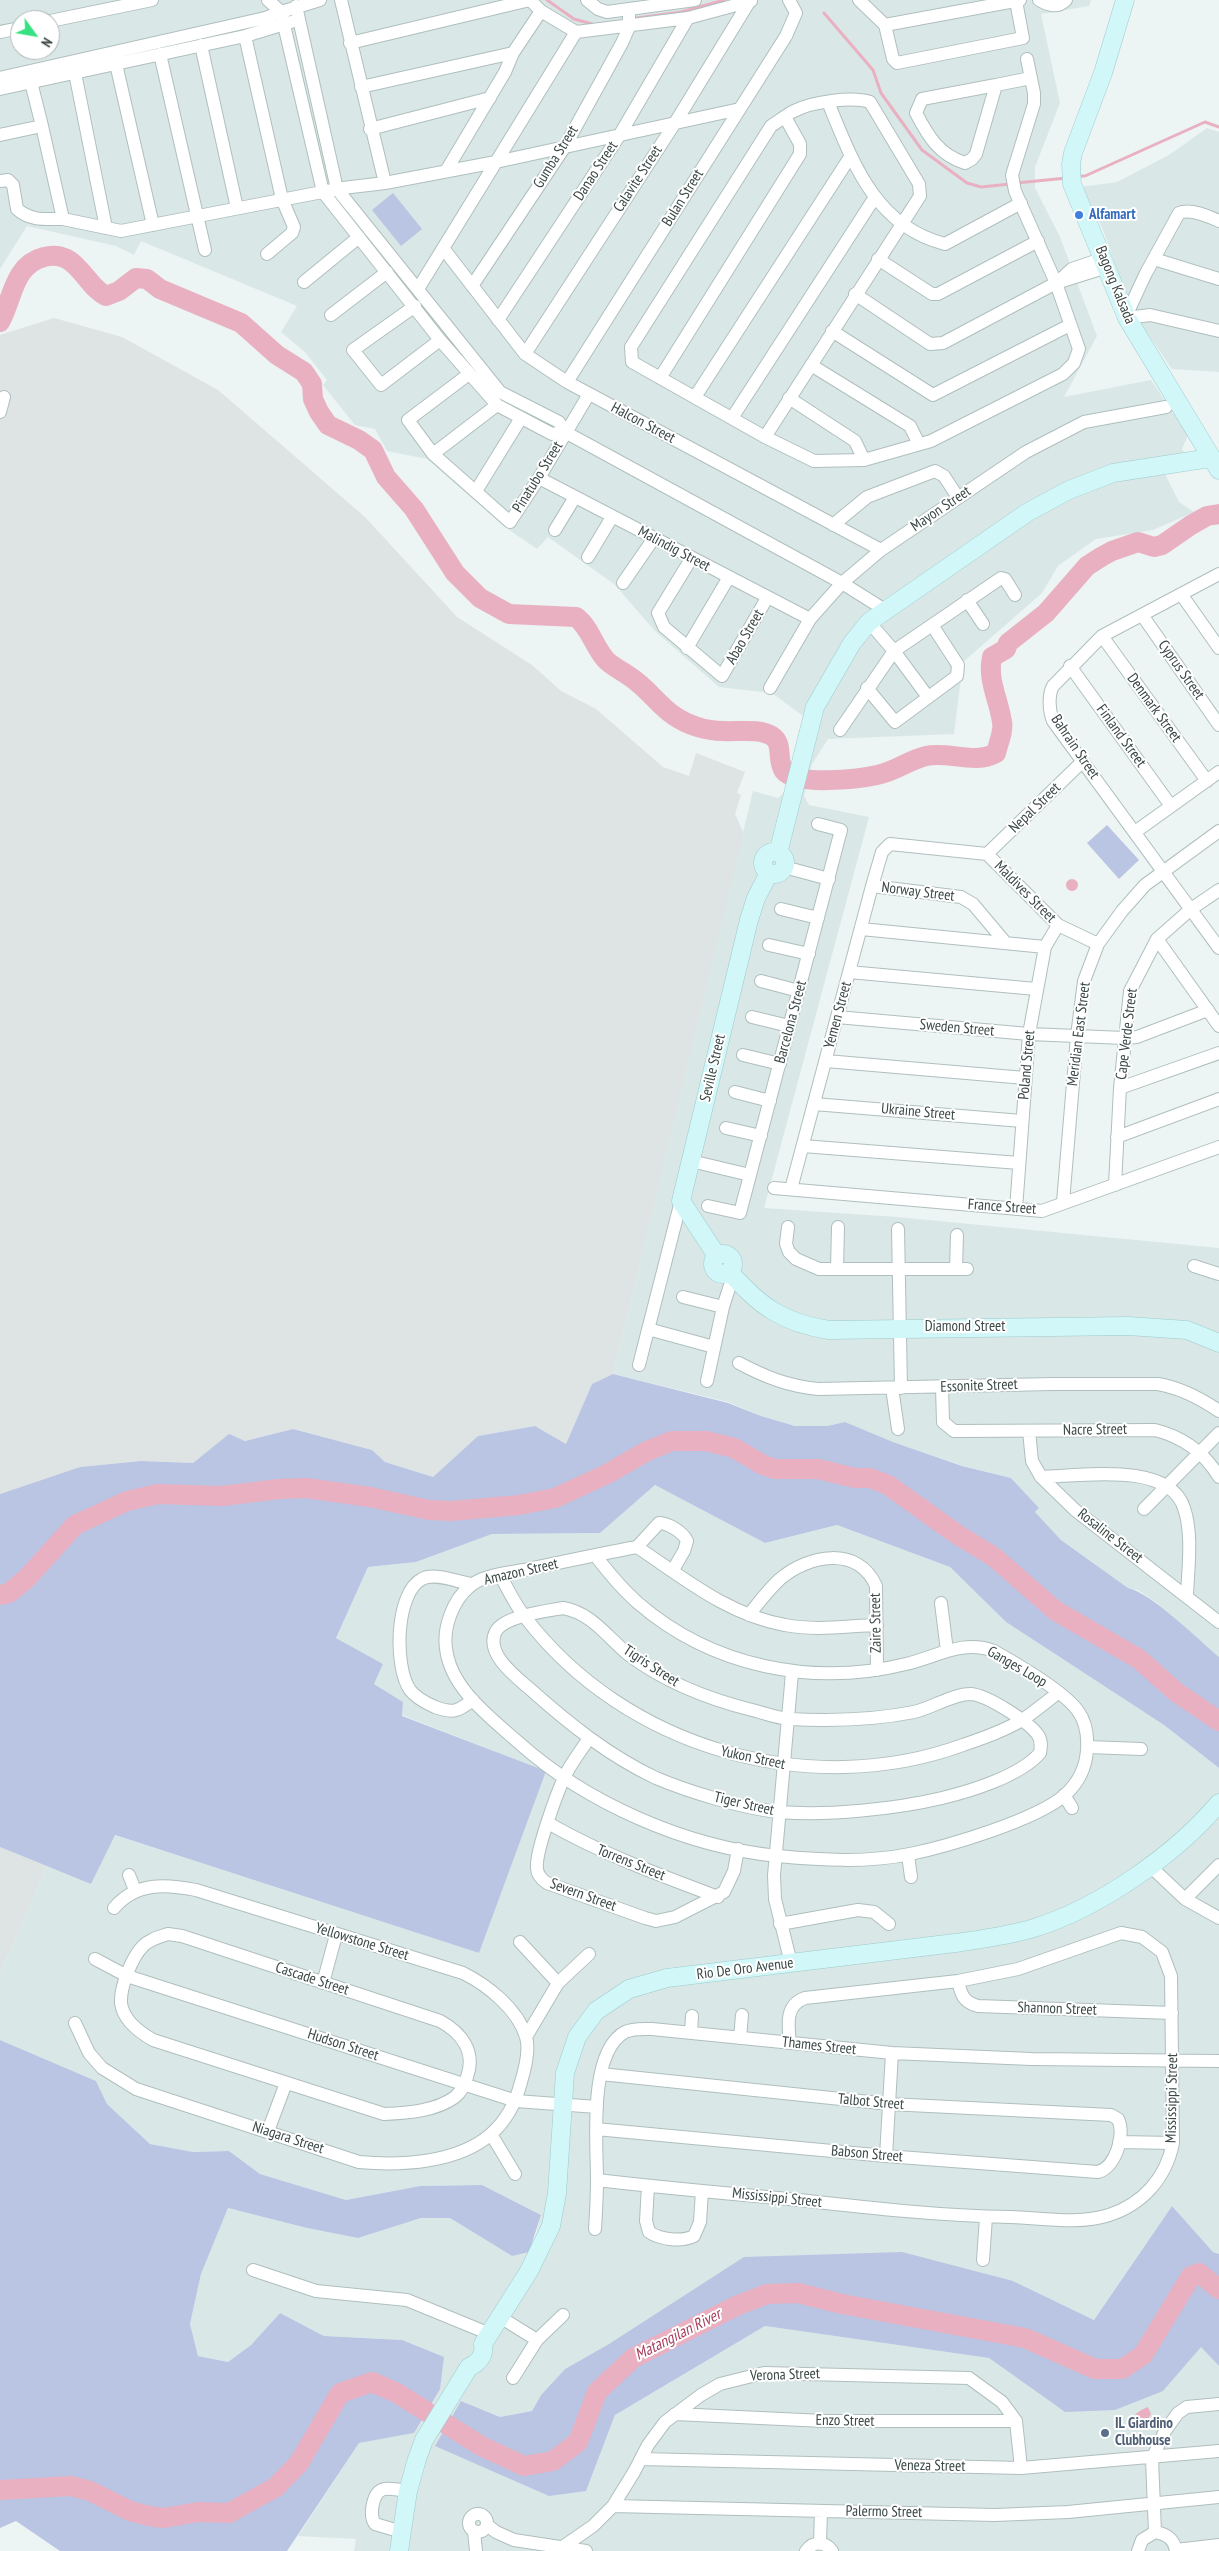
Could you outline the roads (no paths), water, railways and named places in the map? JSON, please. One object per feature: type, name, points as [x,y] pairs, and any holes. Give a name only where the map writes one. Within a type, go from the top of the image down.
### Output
[{"type":"street","points":[[60,19],[152,0]]},
{"type":"street","points":[[268,0],[283,18],[322,192],[415,306],[440,340],[497,405],[552,434],[565,432]]},
{"type":"street","points":[[4,83],[31,82],[245,36],[283,18],[296,6],[320,0]]},
{"type":"street","points":[[341,0],[370,129],[385,183]]},
{"type":"street","points":[[350,43],[530,0],[541,11],[576,32]]},
{"type":"street","points":[[587,0],[598,9],[629,19],[657,3],[695,0]]},
{"type":"street","name":"Bulan Street","points":[[567,382],[786,36],[796,13],[789,0]]},
{"type":"street","points":[[859,0],[885,25],[894,59],[897,63],[1023,38],[1018,1],[885,25]]},
{"type":"street","points":[[1039,0],[1051,6],[1059,5],[1066,0]]},
{"type":"street","name":"Bagong Kalsada","points":[[1125,0],[1103,73],[1073,153],[1071,177],[1126,317],[1216,460]]},
{"type":"street","points":[[418,289],[576,32],[629,19],[688,18],[751,1]]},
{"type":"street","name":"Calavite Street","points":[[525,354],[675,123],[751,1]]},
{"type":"street","points":[[296,6],[337,189],[500,392],[559,422],[565,432],[842,583],[885,610]]},
{"type":"street","points":[[446,171],[490,98],[513,54],[541,11]]},
{"type":"street","points":[[4,83],[265,18],[298,19]]},
{"type":"street","name":"Danao Street","points":[[498,320],[619,136],[688,18]]},
{"type":"street","name":"Gumba Street","points":[[472,286],[564,148],[629,19]]},
{"type":"street","points":[[245,36],[282,199],[294,230],[267,254]]},
{"type":"street","points":[[201,45],[237,208]]},
{"type":"street","points":[[160,54],[205,250]]},
{"type":"street","points":[[361,88],[513,54]]},
{"type":"street","points":[[765,436],[920,196],[919,184],[870,102],[859,99],[828,102],[794,111],[771,126],[631,348],[632,362],[765,436],[814,461],[864,460],[931,441],[1063,374],[1074,364],[1078,349],[1056,283],[1015,191],[1012,175],[1034,104],[1027,60]]},
{"type":"street","points":[[116,64],[153,225]]},
{"type":"street","points":[[75,73],[106,228]]},
{"type":"street","points":[[996,85],[976,154],[972,160],[965,162],[954,159],[929,138],[916,113],[922,99],[1031,78]]},
{"type":"street","points":[[31,82],[63,219]]},
{"type":"street","points":[[370,129],[490,98]]},
{"type":"street","points":[[828,102],[850,157],[875,198],[900,225],[924,239],[945,244],[1021,203]]},
{"type":"street","points":[[0,181],[8,180],[13,184],[16,209],[23,215],[31,218],[63,219],[121,231],[282,199],[385,183],[496,162],[740,109]]},
{"type":"street","points":[[660,378],[800,154],[800,144],[785,117]]},
{"type":"street","points":[[0,136],[42,126]]},
{"type":"street","points":[[695,397],[850,157]]},
{"type":"street","points":[[732,418],[875,198]]},
{"type":"street","points":[[1126,317],[1154,258],[1179,213],[1184,211],[1206,215],[1219,221]]},
{"type":"street","points":[[304,282],[359,237]]},
{"type":"street","points":[[878,259],[932,294],[938,294],[1038,242]]},
{"type":"street","name":"Halcon Street","points":[[443,248],[525,354],[567,382],[881,550]]},
{"type":"street","points":[[1154,258],[1219,279]]},
{"type":"street","points":[[855,294],[930,344],[943,343],[1056,283],[1072,269],[1106,263]]},
{"type":"street","points":[[331,315],[387,272]]},
{"type":"street","points":[[415,306],[353,350],[381,385],[440,340]]},
{"type":"street","points":[[1126,317],[1150,315],[1219,331]]},
{"type":"street","points":[[832,331],[933,395],[1070,325]]},
{"type":"street","points":[[811,365],[910,426],[919,444]]},
{"type":"street","points":[[469,374],[408,420],[433,454],[476,491],[521,418]]},
{"type":"street","name":"Pinatubo Street","points":[[476,491],[510,522],[539,478],[589,394]]},
{"type":"street","points":[[0,412],[4,397]]},
{"type":"street","points":[[789,398],[854,441],[864,460]]},
{"type":"street","points":[[433,454],[497,405]]},
{"type":"street","name":"Mayon Street","points":[[770,688],[810,619],[842,583],[881,550],[958,496],[1026,452],[1084,422],[1166,407]]},
{"type":"street","name":"Seville Street","points":[[681,1201],[749,920],[756,898],[777,864],[818,699],[852,644],[869,622],[885,610],[1028,512],[1069,490],[1112,473],[1216,460]]},
{"type":"street","points":[[833,525],[867,497],[935,471],[944,476],[958,496]]},
{"type":"street","name":"Malindig Street","points":[[539,478],[691,559],[810,619]]},
{"type":"street","points":[[555,530],[575,496]]},
{"type":"street","points":[[588,557],[612,517]]},
{"type":"street","points":[[624,583],[654,538]]},
{"type":"street","points":[[691,559],[658,613],[664,627],[687,648],[729,577]]},
{"type":"street","name":"Bahrain Street","points":[[1219,574],[1102,636],[1070,666],[1050,690],[1050,713],[1219,948]]},
{"type":"street","points":[[840,730],[894,651],[967,600],[1003,578],[1015,595]]},
{"type":"street","points":[[1180,594],[1219,648]]},
{"type":"street","name":"Abao Street","points":[[687,648],[722,676],[767,598]]},
{"type":"street","points":[[967,600],[983,624]]},
{"type":"street","name":"Cyprus Street","points":[[1142,615],[1219,725]]},
{"type":"street","points":[[869,622],[894,651],[928,697]]},
{"type":"street","points":[[867,688],[895,722],[957,676],[959,671],[958,665],[932,625]]},
{"type":"street","name":"Denmark Street","points":[[1102,636],[1207,781]]},
{"type":"street","name":"Finland Street","points":[[1070,666],[1171,806]]},
{"type":"street","name":"Nepal Street","points":[[987,854],[1083,761]]},
{"type":"street","points":[[1135,832],[1219,772]]},
{"type":"street","name":"Barcelona Street","points":[[708,1206],[740,1213],[841,830],[818,824]]},
{"type":"street","name":"Meridian East Street","points":[[1063,1202],[1077,1036],[1084,981],[1098,944],[1135,895],[1219,831]]},
{"type":"street","name":"Maldives Street","points":[[890,844],[987,854],[1058,925],[1098,944]]},
{"type":"street","name":"Yemen Street","points":[[791,1189],[872,886],[882,852],[890,844]]},
{"type":"street","points":[[777,864],[829,879]]},
{"type":"street","name":"Norway Street","points":[[872,886],[961,897],[973,904],[1005,942]]},
{"type":"street","name":"Cape Verde Street","points":[[1115,1185],[1120,1088],[1130,991],[1157,939],[1191,910],[1219,890]]},
{"type":"street","points":[[781,908],[818,918]]},
{"type":"street","name":"Poland Street","points":[[1016,1209],[1029,1034],[1045,947],[1058,925]]},
{"type":"street","points":[[861,929],[1045,947]]},
{"type":"street","points":[[1157,939],[1219,1026]]},
{"type":"street","points":[[769,945],[808,954]]},
{"type":"street","points":[[849,972],[1036,989]]},
{"type":"street","points":[[761,981],[799,991]]},
{"type":"street","name":"Sweden Street","points":[[837,1017],[1029,1034],[1124,1038],[1137,1037],[1208,1010]]},
{"type":"street","points":[[752,1017],[789,1026]]},
{"type":"street","points":[[1120,1088],[1219,1053]]},
{"type":"street","points":[[743,1055],[780,1064]]},
{"type":"street","points":[[826,1061],[1025,1078]]},
{"type":"street","points":[[735,1092],[770,1101]]},
{"type":"street","points":[[1117,1137],[1219,1099]]},
{"type":"street","name":"Ukraine Street","points":[[814,1104],[1022,1121]]},
{"type":"street","points":[[726,1128],[761,1136]]},
{"type":"street","points":[[803,1146],[1019,1164]]},
{"type":"street","name":"France Street","points":[[774,1188],[1042,1211],[1219,1147]]},
{"type":"street","points":[[691,1161],[750,1175]]},
{"type":"street","points":[[639,1365],[681,1201]]},
{"type":"street","name":"Diamond Street","points":[[681,1201],[717,1256],[724,1255],[730,1258],[732,1265],[731,1273],[749,1294],[762,1305],[802,1326],[829,1330],[1160,1327],[1187,1330],[1219,1343]]},
{"type":"street","points":[[788,1227],[786,1244],[796,1259],[819,1269],[961,1269],[957,1235]]},
{"type":"street","points":[[836,1269],[838,1227]]},
{"type":"street","points":[[898,1229],[900,1328],[897,1388],[898,1429]]},
{"type":"street","points":[[1194,1266],[1219,1274]]},
{"type":"street","points":[[707,1381],[731,1273]]},
{"type":"street","points":[[682,1297],[723,1306]]},
{"type":"street","points":[[648,1329],[714,1347]]},
{"type":"street","name":"Essonite Street","points":[[738,1364],[770,1379],[793,1386],[818,1390],[1053,1384],[1158,1384],[1173,1387],[1194,1396],[1219,1411]]},
{"type":"street","name":"Nacre Street","points":[[942,1387],[943,1422],[954,1431],[1155,1430],[1177,1438],[1200,1453],[1219,1476]]},
{"type":"street","name":"Rosaline Street","points":[[1029,1431],[1032,1461],[1040,1477],[1075,1510],[1219,1622]]},
{"type":"street","points":[[1144,1509],[1219,1433]]},
{"type":"street","points":[[1040,1477],[1128,1475],[1154,1478],[1168,1485],[1179,1496],[1185,1509],[1187,1525],[1187,1596]]},
{"type":"street","points":[[672,1570],[686,1546],[685,1537],[664,1523],[659,1523],[637,1547],[712,1598],[749,1615],[771,1622],[805,1627],[877,1625]]},
{"type":"street","name":"Amazon Street","points":[[637,1547],[500,1575],[471,1584],[451,1612],[446,1628],[445,1646],[448,1663],[474,1700],[524,1748],[595,1797],[647,1823],[738,1849],[776,1856]]},
{"type":"street","name":"Ganges Loop","points":[[595,1555],[638,1603],[662,1621],[700,1644],[734,1658],[792,1672],[838,1674],[877,1670],[908,1664],[965,1647],[985,1647],[1004,1657],[1058,1693],[1079,1712],[1085,1725],[1088,1748],[1086,1764],[1078,1778],[1064,1795],[1015,1821],[963,1840],[908,1854],[844,1860],[776,1856]]},
{"type":"street","name":"Zaire Street","points":[[749,1615],[766,1592],[781,1578],[817,1559],[834,1557],[848,1559],[871,1574],[876,1586],[877,1670]]},
{"type":"street","name":"Yukon Street","points":[[500,1575],[524,1616],[577,1671],[625,1707],[660,1727],[711,1748],[783,1765],[819,1768],[892,1764],[919,1759],[996,1733],[1022,1720],[1058,1693]]},
{"type":"street","points":[[471,1584],[429,1577],[415,1585],[402,1610],[399,1650],[406,1682],[410,1690],[424,1701],[449,1711],[458,1711],[474,1700]]},
{"type":"street","points":[[941,1603],[947,1651]]},
{"type":"street","name":"Tigris Street","points":[[524,1616],[563,1608],[575,1610],[585,1615],[628,1654],[650,1670],[690,1691],[718,1701],[787,1718],[853,1719],[914,1712],[970,1694],[986,1698],[1022,1720]]},
{"type":"street","name":"Tiger Street","points":[[524,1616],[505,1623],[497,1630],[494,1638],[494,1648],[502,1661],[523,1683],[589,1738],[657,1778],[699,1793],[780,1812],[885,1808],[965,1793],[1023,1768],[1040,1753],[1042,1744],[1038,1735],[1022,1720]]},
{"type":"street","points":[[791,1963],[780,1924],[774,1874],[792,1672]]},
{"type":"street","name":"Severn Street","points":[[589,1738],[564,1777],[536,1862],[538,1874],[547,1883],[656,1921],[676,1917],[718,1897]]},
{"type":"street","points":[[1088,1748],[1140,1749]]},
{"type":"street","points":[[1064,1795],[1072,1808]]},
{"type":"street","name":"Rio De Oro Avenue","points":[[399,2551],[408,2491],[424,2440],[469,2367],[476,2364],[484,2352],[487,2339],[542,2248],[550,2226],[557,2193],[565,2073],[577,2037],[596,2011],[629,1989],[667,1978],[955,1943],[1002,1936],[1036,1928],[1107,1894],[1150,1866],[1192,1831],[1219,1803]]},
{"type":"street","name":"Torrens Street","points":[[548,1823],[580,1841],[632,1865],[718,1897]]},
{"type":"street","points":[[718,1897],[728,1886],[734,1870],[738,1849]]},
{"type":"street","points":[[908,1854],[911,1877]]},
{"type":"street","points":[[1185,1899],[1219,1865]]},
{"type":"street","points":[[1150,1866],[1185,1899],[1219,1918]]},
{"type":"street","points":[[129,1875],[135,1890]]},
{"type":"street","name":"Yellowstone Street","points":[[114,1908],[135,1890],[156,1885],[196,1890],[463,1973],[483,1983],[509,2009],[526,2037]]},
{"type":"street","points":[[780,1924],[858,1910],[874,1912],[889,1924]]},
{"type":"street","name":"Cascade Street","points":[[168,1934],[182,1936],[440,2021],[455,2029],[465,2042],[470,2057],[470,2070],[465,2085],[456,2096],[440,2105],[404,2113],[384,2114],[168,2046],[144,2035],[125,2016],[121,2003],[128,1976],[143,1946],[155,1938],[168,1934]]},
{"type":"street","name":"Mississippi Street","points":[[597,2180],[986,2217],[1079,2219],[1107,2216],[1126,2208],[1142,2198],[1166,2167],[1173,2143],[1172,1976],[1162,1952],[1151,1943],[1132,1934],[1110,1936],[1018,1969],[958,1981],[798,2000],[789,2013],[790,2043]]},
{"type":"street","points":[[323,1983],[336,1935]]},
{"type":"street","points":[[520,1942],[558,1983]]},
{"type":"street","points":[[516,2101],[527,2054],[526,2037],[558,1983],[589,1954]]},
{"type":"street","name":"Hudson Street","points":[[96,1959],[128,1976],[516,2101],[564,2103],[597,2107]]},
{"type":"street","name":"Shannon Street","points":[[958,1981],[962,1996],[966,2001],[978,2006],[1172,2013]]},
{"type":"street","points":[[740,2038],[742,2015]]},
{"type":"street","points":[[691,2033],[692,2016]]},
{"type":"street","name":"Niagara Street","points":[[75,2023],[89,2053],[102,2068],[159,2104],[268,2131],[360,2162],[377,2164],[422,2160],[470,2147],[491,2134],[516,2101]]},
{"type":"street","name":"Thames Street","points":[[595,2229],[597,2180],[596,2129],[601,2074],[606,2054],[614,2042],[626,2031],[639,2028],[892,2053],[1174,2062],[1219,2061]]},
{"type":"street","points":[[886,2156],[892,2053]]},
{"type":"street","name":"Talbot Street","points":[[601,2074],[889,2104],[1111,2115],[1118,2119],[1121,2126],[1119,2142]]},
{"type":"street","points":[[268,2131],[286,2083]]},
{"type":"street","name":"Babson Street","points":[[596,2129],[886,2156],[1098,2172],[1104,2171],[1109,2166],[1119,2142]]},
{"type":"street","points":[[491,2134],[515,2174]]},
{"type":"street","points":[[1119,2142],[1173,2143]]},
{"type":"street","points":[[648,2186],[646,2221],[649,2232],[662,2237],[680,2239],[694,2236],[698,2230],[702,2190]]},
{"type":"street","points":[[983,2260],[986,2217]]},
{"type":"street","points":[[253,2270],[316,2291],[407,2300],[487,2339]]},
{"type":"street","points":[[513,2378],[538,2340],[563,2315]]},
{"type":"street","points":[[500,2317],[538,2340]]},
{"type":"street","name":"Verona Street","points":[[564,2546],[593,2526],[613,2506],[656,2432],[675,2414],[720,2384],[764,2373],[964,2376],[993,2394],[1016,2421]]},
{"type":"street","points":[[1155,2532],[1152,2459],[1171,2422],[1178,2413],[1187,2407],[1219,2404]]},
{"type":"street","name":"Enzo Street","points":[[675,2414],[824,2421],[1016,2421]]},
{"type":"street","points":[[1016,2421],[1021,2468]]},
{"type":"street","name":"Veneza Street","points":[[641,2459],[1021,2468],[1152,2459],[1219,2451]]},
{"type":"street","points":[[402,2532],[375,2524],[373,2521],[373,2507],[379,2492],[384,2489],[408,2491]]},
{"type":"street","name":"Palermo Street","points":[[613,2506],[995,2515],[1068,2512],[1219,2497]]},
{"type":"street","points":[[820,2543],[821,2511]]},
{"type":"street","points":[[476,2551],[474,2531],[482,2531],[487,2525],[496,2532],[514,2540],[564,2546],[586,2551]]},
{"type":"street","points":[[1155,2532],[1169,2537],[1176,2550],[1219,2545]]},
{"type":"street","points":[[1138,2551],[1142,2540],[1155,2532]]},
{"type":"street","points":[[806,2551],[813,2544],[820,2543],[828,2546],[832,2551]]},
{"type":"waterway","points":[[547,0],[574,19],[592,24]]},
{"type":"waterway","points":[[637,18],[681,12],[724,0]]},
{"type":"waterway","points":[[824,13],[873,70],[881,93],[922,150],[967,183],[981,187],[1010,184]]},
{"type":"waterway","points":[[1078,176],[1085,176],[1205,122],[1219,127]]},
{"type":"waterway","points":[[1016,183],[1067,178]]},
{"type":"waterway","points":[[0,322],[15,284],[26,267],[44,257],[58,256],[67,259],[78,267],[95,288],[106,296],[119,291],[136,278],[147,279],[160,289],[241,323],[277,355],[304,372],[312,384],[313,399],[328,425],[359,440],[373,450],[386,477],[414,509],[455,573],[480,598],[509,614],[576,617],[585,626],[606,660],[637,682],[673,715],[684,722],[703,729],[755,731],[772,736],[778,743],[780,762],[784,771],[791,776],[801,779],[828,780],[868,777],[895,769],[926,756],[944,755],[979,758],[996,753],[1002,733],[1002,726],[1001,714],[992,682],[992,657],[1006,649],[1008,643],[1046,613],[1087,566],[1101,557],[1138,542],[1154,547],[1162,545],[1207,516],[1219,514]]},
{"type":"waterway","points":[[0,1595],[9,1593],[27,1578],[75,1525],[127,1501],[158,1494],[222,1496],[279,1489],[306,1488],[370,1497],[429,1510],[451,1511],[519,1505],[555,1498],[607,1474],[647,1451],[672,1441],[706,1441],[734,1448],[763,1465],[775,1469],[818,1469],[855,1478],[870,1478],[888,1485],[958,1535],[994,1557],[1056,1611],[1139,1659],[1176,1692],[1219,1721]]},
{"type":"waterway","name":"Matangilan River","points":[[0,2490],[71,2486],[90,2491],[130,2511],[164,2518],[198,2512],[229,2513],[276,2487],[299,2463],[340,2393],[372,2382],[397,2393],[481,2446],[524,2466],[553,2461],[578,2442],[597,2392],[633,2358],[736,2306],[767,2294],[798,2293],[842,2304],[1025,2338],[1095,2369],[1122,2369],[1143,2355],[1191,2276],[1199,2273],[1219,2289]]},
{"type":"place","name":"Alfamart","points":[[1079,215]]},
{"type":"place","name":"IL Giardino Clubhouse","points":[[1105,2433]]}]
